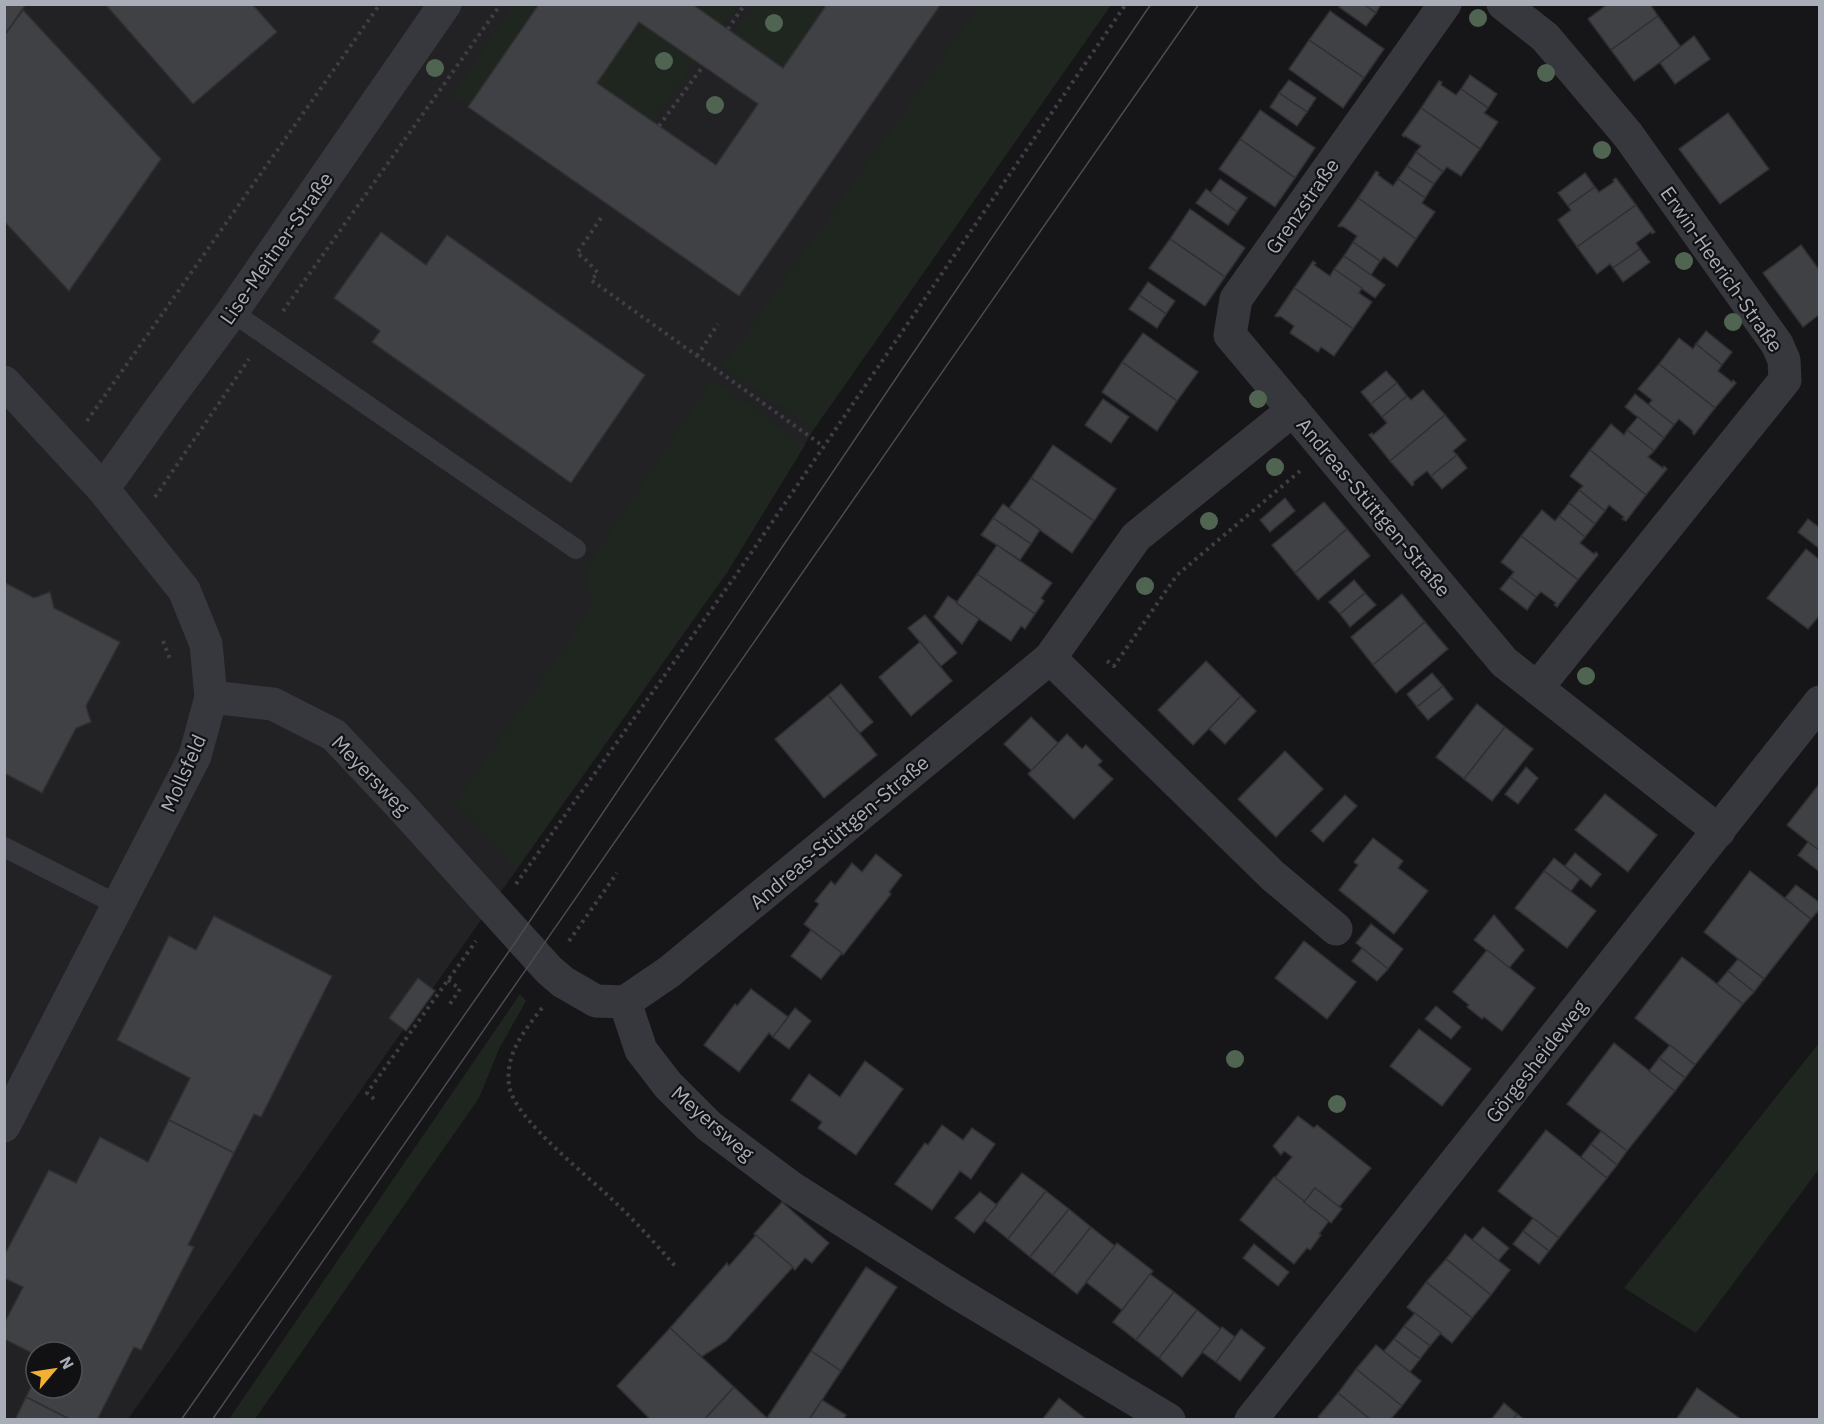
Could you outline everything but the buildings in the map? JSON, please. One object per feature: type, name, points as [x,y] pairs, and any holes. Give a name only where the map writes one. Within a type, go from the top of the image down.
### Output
[{"type":"street","name":"Lise-Meitner-Straße","points":[[103,489],[232,312],[444,4]]},
{"type":"street","name":"Grenzstraße","points":[[1293,410],[1230,335],[1236,299],[1445,4]]},
{"type":"street","name":"Erwin-Heerich-Straße","points":[[1503,4],[1545,36],[1628,135],[1777,344],[1784,360],[1785,380],[1537,688]]},
{"type":"street","name":"Mollsfeld","points":[[4,382],[103,489],[184,590],[206,644],[212,697],[195,756],[4,1126]]},
{"type":"street","name":"Andreas-Stüttgen-Straße","points":[[625,1002],[669,972],[1050,658],[1136,537],[1293,410],[1504,662],[1719,831]]},
{"type":"street","points":[[1050,658],[1273,876],[1336,929]]},
{"type":"street","name":"Meyersweg","points":[[212,697],[273,704],[307,732],[334,735],[376,793],[497,911],[556,976],[596,1001],[625,1002],[641,1050],[668,1085],[709,1126],[792,1188],[914,1265],[1169,1419]]},
{"type":"street","name":"Görgesheideweg","points":[[1251,1419],[1820,702]]},
{"type":"lane","points":[[232,312],[576,549]]},
{"type":"lane","points":[[4,847],[118,905]]},
{"type":"path","points":[[67,450],[380,4]]},
{"type":"path","points":[[382,172],[501,4]]},
{"type":"path","points":[[728,29],[745,4]]},
{"type":"path","points":[[374,1099],[368,1094],[736,575],[1126,4]]},
{"type":"path","points":[[659,126],[703,66]]},
{"type":"path","points":[[601,218],[577,253],[598,273],[591,280],[824,446]]},
{"type":"path","points":[[697,356],[718,324]]},
{"type":"path","points":[[1069,631],[1114,666],[1177,575],[1326,450]]},
{"type":"path","points":[[162,638],[171,665]]},
{"type":"path","points":[[616,873],[516,1045],[508,1066],[509,1086],[515,1103],[531,1124],[619,1205],[677,1268]]},
{"type":"path","points":[[448,980],[460,989],[450,1004]]},
{"type":"shaded area","points":[[822,4],[825,7],[783,68],[734,34],[754,5]]},
{"type":"shaded area","points":[[5,5],[1111,5],[814,429],[728,571],[128,1419],[5,1420]]},
{"type":"shaded area","points":[[513,5],[539,5],[468,107],[453,95]]},
{"type":"shaded area","points":[[692,5],[736,5],[722,25]]},
{"type":"shaded area","points":[[980,5],[1111,5],[814,429],[722,367]]},
{"type":"shaded area","points":[[639,22],[695,61],[653,122],[597,83]]},
{"type":"shaded area","points":[[713,379],[805,445],[728,571],[516,869],[456,802],[592,607],[586,569]]},
{"type":"shaded area","points":[[520,994],[526,1001],[499,1049],[479,1098],[255,1419],[229,1419]]},
{"type":"shaded area","points":[[1819,1043],[1819,1169],[1696,1333],[1624,1288]]},
{"type":"tram line","points":[[181,1420],[519,937],[1151,4]]},
{"type":"tram line","points":[[212,1420],[1199,4]]}]
